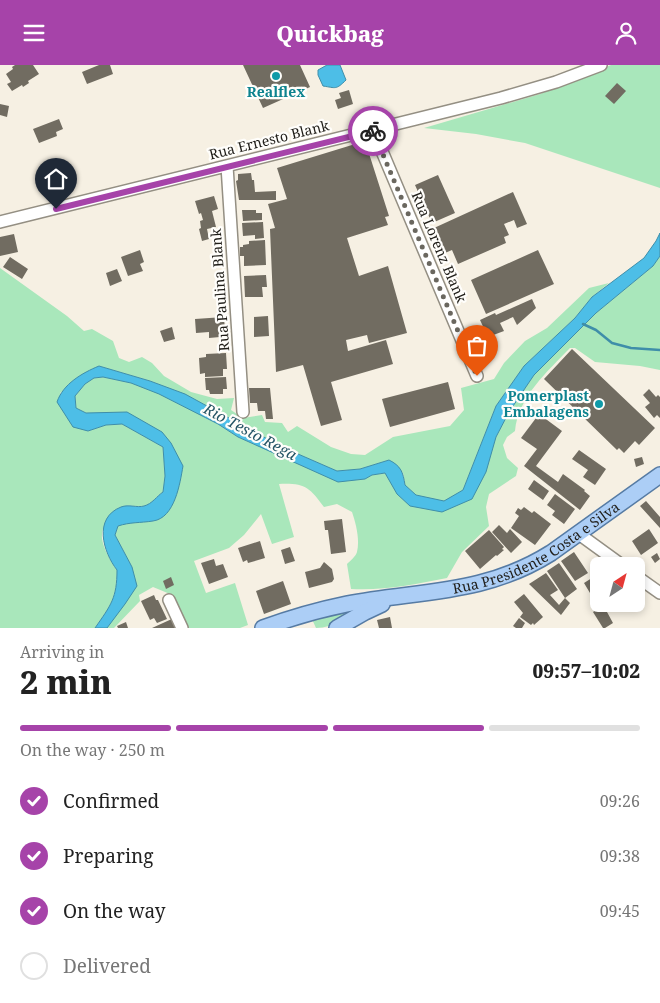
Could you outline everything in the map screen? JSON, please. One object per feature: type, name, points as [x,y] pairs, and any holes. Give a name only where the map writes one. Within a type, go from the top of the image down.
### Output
[{"type":"main road","name":"Rua Presidente Costa e Silva","points":[[263,628],[306,621],[348,604],[466,587],[495,580],[538,561],[579,534],[660,475]]},
{"type":"main road","name":"Rua Presidente Costa e Silva","points":[[337,628],[365,612],[400,597]]},
{"type":"street","name":"Rua Ernesto Blank","points":[[0,223],[527,91],[601,65]]},
{"type":"street","name":"Rua Lorenz Blank","points":[[373,130],[477,376]]},
{"type":"street","name":"Rua Paulina Blank","points":[[227,166],[243,412]]},
{"type":"street","points":[[579,534],[611,557]]},
{"type":"street","points":[[645,582],[660,593]]},
{"type":"street","points":[[168,600],[182,628]]},
{"type":"green space","points":[[611,65],[660,65],[660,188],[525,143],[476,134],[424,128],[540,94]]},
{"type":"green space","points":[[660,256],[660,370],[640,366],[595,362],[575,348],[570,348],[535,385],[522,407],[515,431],[507,437],[503,445],[507,458],[518,468],[516,476],[489,494],[486,507],[489,526],[462,552],[447,578],[387,588],[351,589],[347,564],[356,554],[358,547],[358,537],[352,512],[337,504],[324,507],[310,491],[301,486],[279,484],[294,537],[272,544],[261,514],[244,535],[229,548],[194,561],[206,593],[235,583],[248,625],[240,628],[187,628],[170,594],[153,587],[139,595],[140,601],[114,628],[107,628],[112,620],[132,567],[115,535],[118,526],[129,522],[155,521],[164,515],[171,443],[101,413],[86,413],[76,408],[75,396],[85,384],[94,378],[103,377],[131,383],[159,393],[218,424],[238,437],[338,481],[365,479],[372,475],[385,473],[410,506],[472,498],[496,437],[509,412],[534,375],[596,313],[653,266]]},
{"type":"green space","points":[[0,268],[67,316],[84,331],[92,329],[113,341],[119,358],[129,362],[142,357],[152,363],[164,376],[191,392],[217,399],[234,398],[231,410],[243,418],[262,415],[265,422],[282,423],[288,432],[297,426],[331,447],[351,454],[365,455],[393,437],[450,426],[464,410],[461,388],[494,379],[504,363],[525,341],[547,328],[589,288],[609,283],[592,297],[575,318],[524,366],[496,406],[463,490],[444,502],[416,495],[405,485],[403,473],[389,460],[360,469],[337,471],[282,447],[184,394],[150,381],[99,366],[60,393],[88,431],[106,425],[122,424],[163,447],[165,476],[163,492],[147,505],[125,506],[118,509],[105,524],[102,538],[108,555],[117,570],[117,580],[112,601],[95,628],[0,628]]},
{"type":"green space","points":[[361,605],[346,618],[323,628],[316,628],[311,617]]},
{"type":"water","points":[[327,65],[340,65],[346,80],[338,87],[323,86],[318,70]]},
{"type":"water","name":"Rio Testo Rega","points":[[660,233],[660,256],[653,266],[596,313],[534,375],[509,412],[496,437],[486,472],[472,499],[442,512],[410,506],[397,494],[385,473],[372,475],[365,479],[338,482],[238,437],[218,424],[159,394],[131,383],[103,377],[94,378],[85,384],[75,396],[76,408],[86,413],[127,412],[162,432],[171,443],[183,466],[175,499],[167,514],[153,521],[118,526],[115,535],[132,567],[137,586],[107,628],[95,628],[112,601],[117,580],[117,570],[108,554],[103,536],[107,519],[112,512],[121,507],[147,505],[163,492],[165,476],[163,447],[122,424],[106,425],[88,431],[73,427],[57,402],[64,390],[74,380],[99,366],[150,381],[185,394],[282,447],[337,471],[360,469],[389,460],[399,467],[405,485],[416,495],[444,501],[463,490],[496,406],[524,366],[575,318],[592,297],[644,258]]},
{"type":"building","points":[[15,65],[33,65],[39,74],[28,81],[29,83],[23,87],[22,85],[12,91],[7,84],[11,82],[6,74]]},
{"type":"building","points":[[99,65],[110,65],[113,74],[87,84],[82,72]]},
{"type":"building","name":"Realflex","points":[[243,65],[300,65],[310,87],[263,108]]},
{"type":"building","points":[[617,83],[626,91],[614,104],[605,96]]},
{"type":"building","points":[[349,90],[353,104],[338,109],[335,100],[341,98],[339,93]]},
{"type":"building","points":[[0,104],[9,106],[7,117],[0,115]]},
{"type":"building","points":[[59,119],[63,129],[56,132],[57,136],[39,143],[33,129]]},
{"type":"building","points":[[365,141],[389,216],[385,217],[388,225],[347,238],[359,276],[388,266],[407,333],[369,343],[367,335],[346,340],[348,351],[386,340],[393,364],[331,382],[342,420],[321,426],[303,365],[276,372],[270,229],[275,228],[268,204],[287,199],[277,168]]},
{"type":"building","points":[[251,173],[255,192],[276,191],[276,200],[239,200],[236,181],[238,180],[238,174]]},
{"type":"building","points":[[438,175],[455,213],[432,223],[415,185]]},
{"type":"building","points":[[513,192],[527,224],[517,228],[514,220],[504,224],[509,235],[504,237],[506,243],[458,264],[452,250],[445,253],[434,228]]},
{"type":"building","points":[[214,196],[218,209],[212,211],[216,227],[207,229],[209,239],[202,241],[199,229],[201,228],[200,221],[203,220],[195,201]]},
{"type":"building","points":[[242,210],[256,210],[256,213],[262,213],[262,220],[243,221]]},
{"type":"building","points":[[263,222],[264,238],[255,239],[255,235],[243,236],[242,223]]},
{"type":"building","points":[[14,234],[18,252],[0,256],[0,237]]},
{"type":"building","points":[[265,240],[266,265],[244,266],[244,256],[240,256],[240,247],[249,244],[249,241]]},
{"type":"building","points":[[140,250],[144,262],[140,264],[143,271],[128,276],[121,257]]},
{"type":"building","points":[[538,250],[554,284],[486,314],[471,280]]},
{"type":"building","points":[[10,257],[28,269],[22,279],[3,267]]},
{"type":"building","points":[[117,269],[122,281],[110,286],[106,273]]},
{"type":"building","points":[[453,270],[458,280],[452,283],[448,272]]},
{"type":"building","points":[[266,275],[267,287],[262,287],[263,297],[245,297],[244,276]]},
{"type":"building","points":[[532,299],[536,308],[517,325],[513,317],[500,323],[504,331],[488,337],[480,320]]},
{"type":"building","points":[[268,316],[269,336],[254,337],[254,317]]},
{"type":"building","points":[[224,317],[225,331],[220,331],[220,337],[209,338],[209,332],[196,333],[195,319]]},
{"type":"building","points":[[172,327],[175,339],[164,342],[160,331]]},
{"type":"building","name":"Pomerplast Embalagens","points":[[572,349],[655,428],[639,445],[635,441],[624,453],[619,448],[617,450],[544,379]]},
{"type":"building","points":[[226,353],[227,369],[223,369],[223,376],[205,377],[205,373],[200,374],[199,358],[206,357],[206,354]]},
{"type":"building","points":[[226,377],[227,389],[223,389],[223,394],[210,394],[209,390],[206,390],[205,378]]},
{"type":"building","points":[[448,382],[455,409],[390,427],[382,399]]},
{"type":"building","points":[[249,388],[270,388],[273,419],[266,419],[265,411],[258,411],[257,403],[250,403]]},
{"type":"building","points":[[649,389],[656,397],[658,395],[660,397],[660,418],[657,415],[654,418],[645,407],[650,403],[643,395]]},
{"type":"building","points":[[539,414],[562,431],[536,466],[558,482],[563,474],[585,490],[590,496],[580,510],[524,466],[537,449],[521,438]]},
{"type":"building","points":[[579,450],[606,469],[595,485],[583,477],[588,470],[572,459]]},
{"type":"building","points":[[642,457],[644,464],[636,467],[634,459]]},
{"type":"building","points":[[534,480],[549,491],[543,500],[528,489]]},
{"type":"building","points":[[555,494],[575,509],[564,524],[552,515],[555,511],[547,505]]},
{"type":"building","points":[[646,501],[660,517],[660,528],[640,506]]},
{"type":"building","points":[[524,507],[532,513],[534,511],[551,524],[535,545],[511,528],[519,516],[515,513],[518,508],[521,510]]},
{"type":"building","points":[[342,519],[346,552],[331,554],[328,530],[325,530],[324,521]]},
{"type":"building","points":[[499,525],[507,533],[510,529],[522,542],[511,553],[492,532]]},
{"type":"building","points":[[649,529],[658,543],[641,555],[632,541]]},
{"type":"building","points":[[489,530],[504,547],[502,549],[504,550],[480,569],[465,551]]},
{"type":"building","points":[[260,541],[265,558],[248,563],[247,560],[243,562],[238,548]]},
{"type":"building","points":[[290,547],[295,561],[285,564],[281,550]]},
{"type":"building","points":[[574,552],[588,573],[575,581],[561,561]]},
{"type":"building","points":[[657,553],[660,559],[655,563],[651,557]]},
{"type":"building","points":[[214,559],[216,566],[223,564],[228,577],[209,584],[201,563]]},
{"type":"building","points":[[324,562],[332,569],[334,579],[332,582],[309,588],[305,572],[320,568]]},
{"type":"building","points":[[559,563],[577,589],[565,598],[547,571]]},
{"type":"building","points":[[546,573],[558,590],[550,595],[559,605],[565,598],[570,603],[561,615],[529,584]]},
{"type":"building","points":[[171,577],[174,585],[166,589],[163,581]]},
{"type":"building","points":[[590,579],[590,593],[584,583]]},
{"type":"building","points":[[283,581],[291,604],[264,614],[256,591]]},
{"type":"building","points":[[524,594],[543,617],[534,625],[520,617],[523,613],[514,602]]},
{"type":"building","points":[[154,595],[167,619],[157,623],[154,618],[150,620],[141,601]]},
{"type":"building","points":[[594,613],[608,613],[613,623],[603,628]]},
{"type":"building","points":[[390,617],[392,628],[379,628],[377,620]]},
{"type":"building","points":[[174,618],[178,628],[152,628]]},
{"type":"building","points":[[519,618],[525,623],[522,628],[516,628],[513,626]]},
{"type":"building","points":[[126,622],[128,628],[118,628],[117,626]]},
{"type":"waterway","points":[[583,324],[596,330],[612,343],[631,348],[660,350]]},
{"type":"way so far","points":[[373,131],[477,376]]},
{"type":"place","name":"Realflex","points":[[276,76]]},
{"type":"place","name":"Pomerplast Embalagens","points":[[599,404]]},
{"type":"route","points":[[56,209],[373,131]]}]
